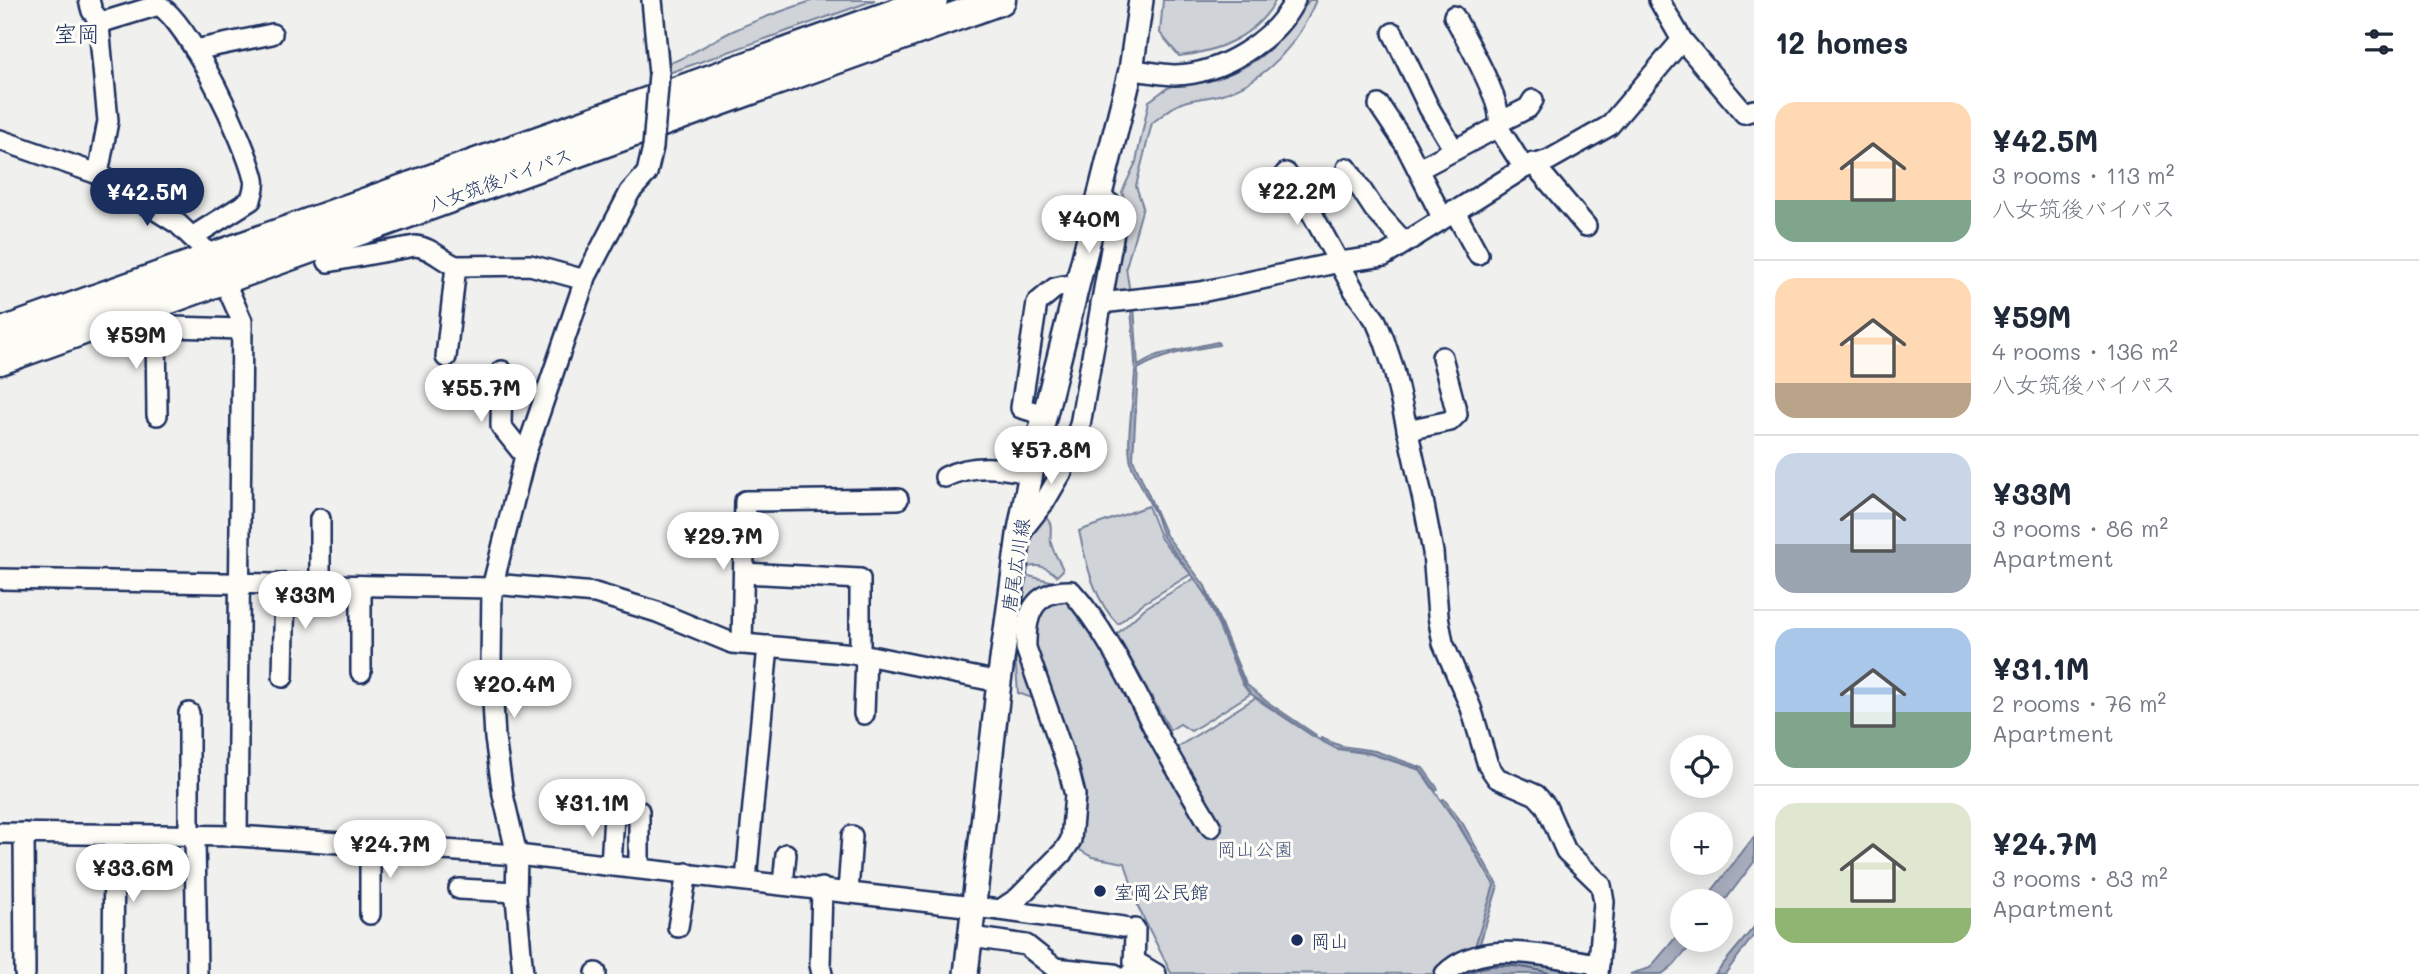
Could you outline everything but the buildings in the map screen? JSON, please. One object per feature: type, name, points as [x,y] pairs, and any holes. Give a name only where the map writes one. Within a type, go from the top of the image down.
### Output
[{"type":"highway","name":"八女筑後バイパス","points":[[0,360],[218,269],[611,113],[933,0]]},
{"type":"highway","name":"八女筑後バイパス","points":[[0,333],[218,269],[630,132],[1001,0]]},
{"type":"main road","name":"唐尾広川線","points":[[966,974],[999,682],[1019,535],[1031,473],[1131,70],[1141,0]]},
{"type":"street","points":[[89,0],[92,11],[104,22]]},
{"type":"street","points":[[523,974],[516,892],[517,855],[503,795],[495,738],[491,665],[492,586],[525,456],[585,280],[630,192],[647,173],[653,147],[659,74],[652,0]]},
{"type":"street","points":[[1131,70],[1176,75],[1219,66],[1256,46],[1287,16],[1295,0]]},
{"type":"street","points":[[1659,0],[1682,40],[1744,113],[1754,110]]},
{"type":"street","points":[[98,174],[107,121],[99,26],[104,22],[159,5],[167,11],[195,50],[225,104],[255,182],[251,200],[192,237]]},
{"type":"street","points":[[1454,16],[1478,60],[1497,105],[1499,124],[1528,165],[1586,226]]},
{"type":"street","points":[[1393,33],[1429,108],[1454,150]]},
{"type":"street","points":[[195,50],[272,34]]},
{"type":"street","points":[[1101,303],[1200,292],[1340,261],[1384,256],[1528,165],[1549,160],[1609,127],[1682,40]]},
{"type":"street","points":[[1419,169],[1528,108],[1533,100]]},
{"type":"street","points":[[1379,105],[1448,214],[1478,254]]},
{"type":"street","points":[[0,139],[98,174],[178,224],[218,269],[242,321],[237,836]]},
{"type":"street","points":[[1347,168],[1374,209],[1404,242]]},
{"type":"street","points":[[1286,173],[1340,261],[1354,290],[1376,321],[1384,340],[1394,370],[1433,552],[1443,643],[1471,708],[1488,765],[1497,778],[1536,795],[1546,806],[1566,851],[1601,885],[1604,902],[1598,969],[1503,951],[1467,958],[1445,974]]},
{"type":"street","points":[[1019,535],[1062,472],[1080,425],[1118,209],[1100,197]]},
{"type":"street","points":[[325,254],[328,262],[426,247],[456,266],[530,265],[585,280]]},
{"type":"street","points":[[446,357],[456,266]]},
{"type":"street","points":[[1045,415],[1021,408],[1029,346],[1037,303],[1055,288],[1064,286]]},
{"type":"street","points":[[134,322],[136,326],[242,328]]},
{"type":"street","points":[[156,326],[157,415]]},
{"type":"street","points":[[1407,430],[1451,421],[1457,414],[1442,357]]},
{"type":"street","points":[[502,371],[502,426],[525,456]]},
{"type":"street","points":[[945,477],[977,467],[1031,473]]},
{"type":"street","points":[[742,644],[746,501],[898,499]]},
{"type":"street","points":[[320,519],[320,585]]},
{"type":"street","points":[[744,573],[860,579],[864,714]]},
{"type":"street","points":[[0,579],[492,586],[595,593],[657,612],[732,643],[863,655],[999,682]]},
{"type":"street","points":[[284,677],[285,584]]},
{"type":"street","points":[[361,586],[361,672]]},
{"type":"street","points":[[1000,910],[1018,898],[1071,840],[1075,795],[1068,767],[1026,648],[1029,615],[1043,597],[1057,591],[1071,592],[1083,605],[1212,827]]},
{"type":"street","points":[[746,880],[768,646]]},
{"type":"street","points":[[189,713],[197,974]]},
{"type":"street","points":[[639,811],[639,868]]},
{"type":"street","points":[[611,865],[614,815]]},
{"type":"street","points":[[0,833],[237,836],[517,855],[822,888],[1129,928],[1132,968],[1156,974]]},
{"type":"street","points":[[24,833],[25,974]]},
{"type":"street","points":[[113,974],[114,835]]},
{"type":"street","points":[[848,892],[852,836]]},
{"type":"street","points":[[370,845],[370,914]]},
{"type":"street","points":[[783,884],[786,854]]},
{"type":"street","points":[[678,926],[687,873]]},
{"type":"street","points":[[817,972],[822,888]]},
{"type":"street","points":[[459,889],[516,892]]},
{"type":"street","points":[[972,937],[1026,945],[1055,968],[1114,974]]},
{"type":"green space","points":[[814,0],[875,0],[669,73],[670,63],[728,33]]},
{"type":"green space","points":[[1163,0],[1276,0],[1258,23],[1235,40],[1208,51],[1179,56],[1160,33]]},
{"type":"green space","points":[[1309,0],[1316,0],[1301,31],[1267,70],[1238,88],[1180,103],[1152,123],[1136,186],[1143,207],[1126,267],[1130,294],[1114,293],[1126,203],[1122,192],[1136,162],[1149,101],[1173,85],[1209,81],[1255,60],[1279,40]]},
{"type":"green space","points":[[1148,506],[1161,539],[1191,574],[1142,604],[1118,624],[1097,593],[1079,531]]},
{"type":"green space","points":[[1044,516],[1051,528],[1052,547],[1063,570],[1057,576],[1044,567],[1028,567],[1025,562],[1031,529]]},
{"type":"green space","name":"岡山公園","points":[[1020,574],[1076,587],[1100,617],[1176,748],[1255,698],[1337,749],[1371,754],[1420,770],[1495,886],[1475,950],[1437,974],[1171,973],[1139,909],[1125,863],[1092,857],[1066,842],[1066,785],[1038,700],[1018,693],[1013,630]]},
{"type":"green space","points":[[1195,578],[1205,593],[1243,685],[1250,694],[1191,731],[1180,724],[1170,730],[1117,634],[1145,608]]},
{"type":"water","points":[[1134,306],[1138,366],[1157,355],[1218,342],[1219,345],[1167,356],[1138,369],[1133,459],[1166,535],[1205,586],[1246,684],[1316,735],[1315,737],[1251,694],[1245,686],[1207,595],[1163,537],[1156,516],[1132,467],[1129,432],[1135,368],[1131,307]]},
{"type":"water","points":[[1321,738],[1341,746],[1375,751],[1423,768],[1438,789],[1436,791],[1420,769],[1370,753],[1336,748],[1320,740]]},
{"type":"water","points":[[1444,799],[1463,824],[1498,886],[1478,950],[1476,943],[1494,885],[1460,826],[1441,800]]},
{"type":"water","points":[[1754,837],[1754,862],[1733,890],[1713,889],[1724,875],[1733,875],[1733,864]]},
{"type":"water","points":[[1754,927],[1754,935],[1725,974],[1715,974]]},
{"type":"water","points":[[1670,944],[1670,952],[1685,952],[1662,974],[1630,974],[1650,968]]},
{"type":"water","points":[[1507,959],[1550,966],[1574,974],[1454,974],[1470,964]]},
{"type":"place","name":"室岡公民館","points":[[1100,891]]},
{"type":"place","name":"岡山","points":[[1297,940]]},
{"type":"district","name":"室岡","points":[[77,33]]}]
